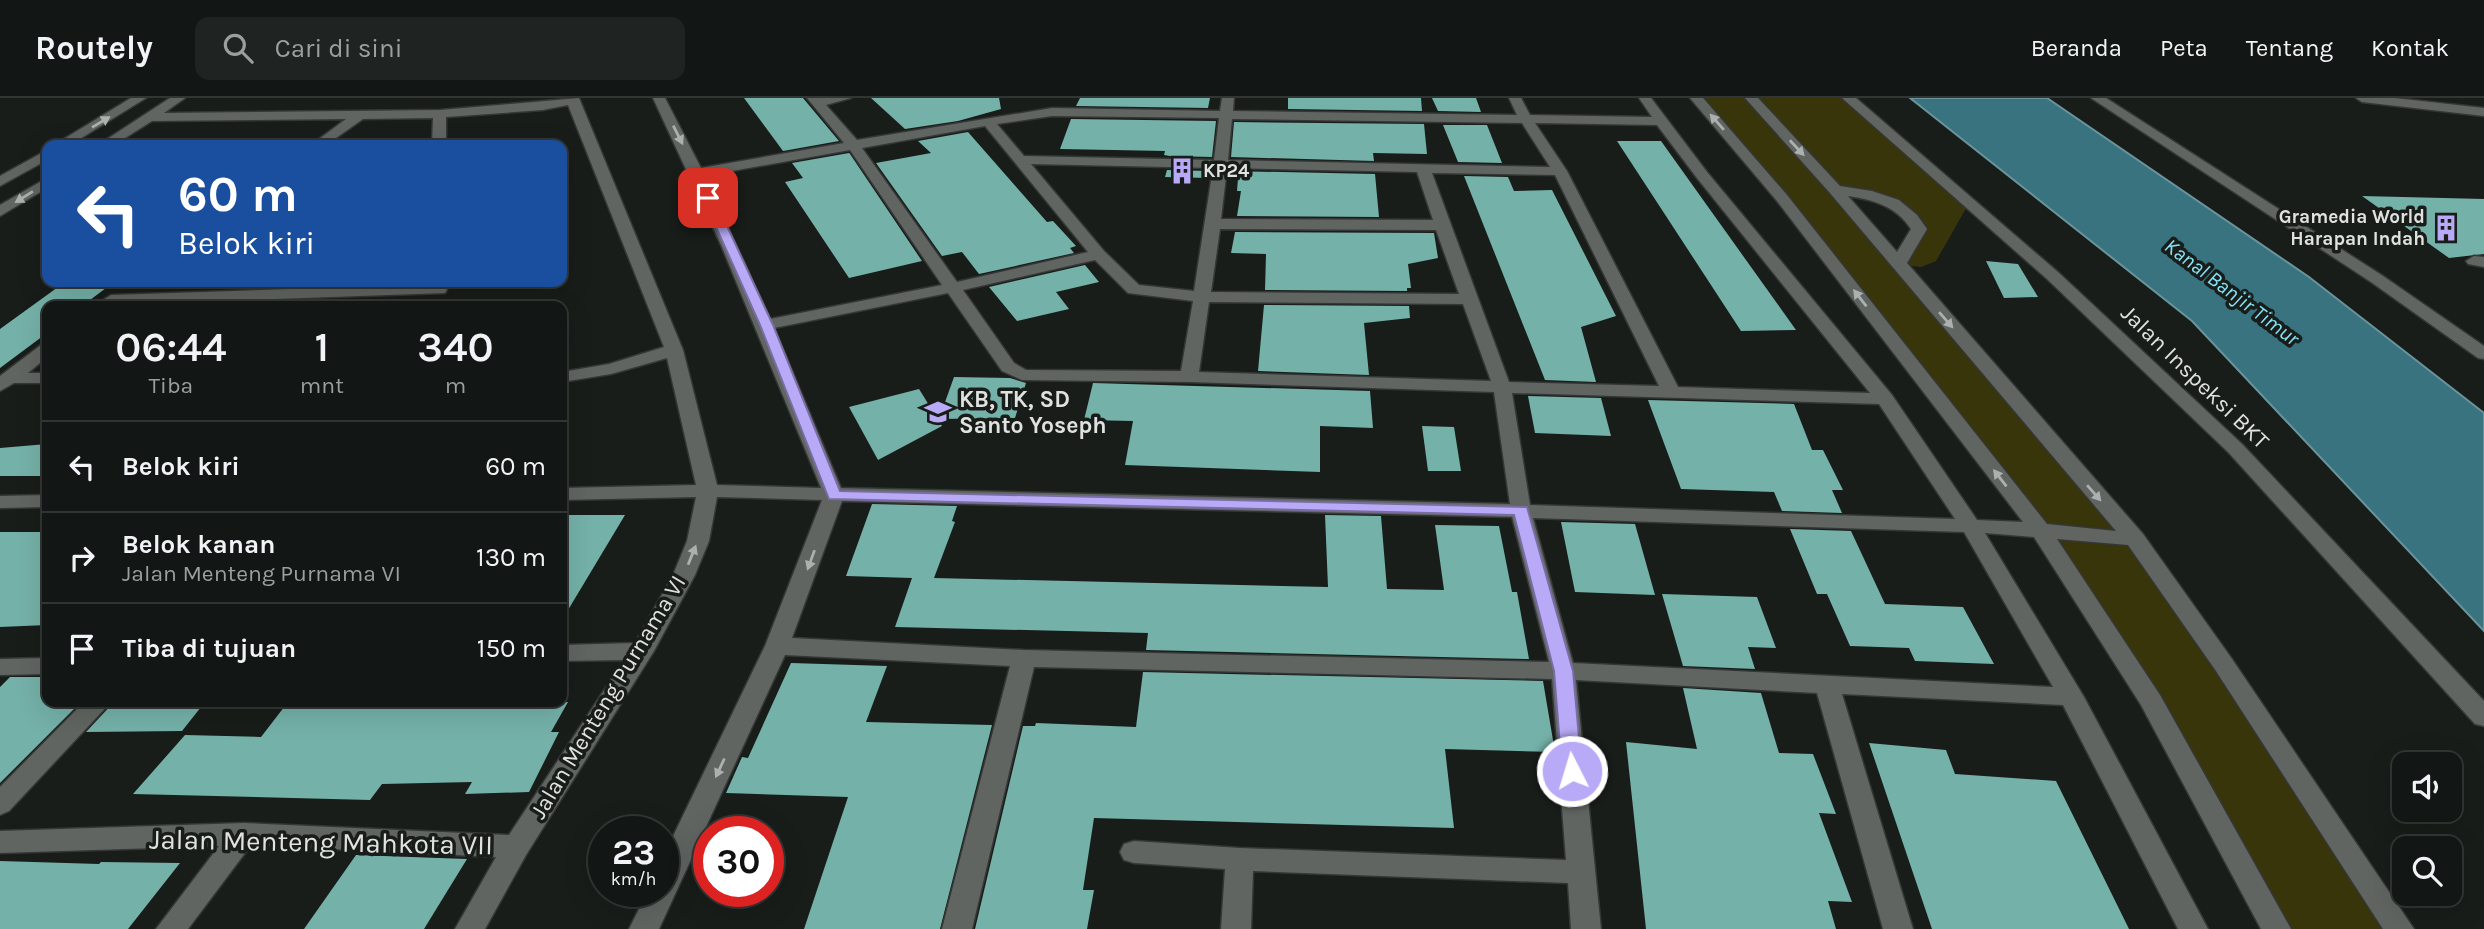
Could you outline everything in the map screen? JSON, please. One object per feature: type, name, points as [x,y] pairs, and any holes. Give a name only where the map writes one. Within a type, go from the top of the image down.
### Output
[{"type":"street","points":[[70,140],[140,98]]},
{"type":"street","points":[[113,140],[179,98]]},
{"type":"street","points":[[659,98],[697,173],[766,325],[834,495],[777,646],[679,853]]},
{"type":"street","points":[[815,101],[845,98]]},
{"type":"street","points":[[1515,98],[1560,171],[1671,391]]},
{"type":"street","points":[[1645,98],[1885,399],[1972,527],[2072,697],[2193,929]]},
{"type":"street","points":[[1696,98],[1782,198],[2042,532],[2151,701],[2276,929]]},
{"type":"street","points":[[1751,98],[1835,190],[2135,540],[2224,666],[2399,929]]},
{"type":"street","name":"Jalan Inspeksi BKT","points":[[1848,98],[2053,276],[2225,439],[2360,580],[2484,717]]},
{"type":"street","points":[[2097,98],[2377,279],[2484,354]]},
{"type":"street","points":[[2362,98],[2484,112]]},
{"type":"street","points":[[150,117],[440,114],[530,107],[573,99]]},
{"type":"street","name":"Jalan Menteng Purnama VI","points":[[470,929],[516,847],[642,652],[684,575],[719,492],[674,350],[573,99]]},
{"type":"street","points":[[815,101],[853,144],[950,288],[1008,367],[1022,375],[1189,377],[1885,399]]},
{"type":"street","points":[[697,173],[853,144],[1052,112],[1227,106],[1661,121]]},
{"type":"street","points":[[1189,377],[1213,224],[1227,106]]},
{"type":"street","points":[[124,108],[165,107]]},
{"type":"street","points":[[439,140],[440,114]]},
{"type":"street","points":[[325,140],[358,116]]},
{"type":"street","points":[[988,121],[1098,254],[1134,289],[1200,297],[1469,299]]},
{"type":"street","points":[[0,182],[42,156]]},
{"type":"street","points":[[1021,160],[1560,171]]},
{"type":"street","points":[[1423,168],[1441,225],[1502,387],[1521,511],[1563,671],[1586,929]]},
{"type":"street","points":[[0,212],[42,185]]},
{"type":"street","points":[[1835,190],[1881,197],[1900,205],[1913,217],[1919,229],[1898,264]]},
{"type":"street","points":[[1213,224],[1441,225]]},
{"type":"street","points":[[766,325],[950,288],[1098,254]]},
{"type":"street","points":[[110,301],[128,287]]},
{"type":"street","points":[[167,301],[439,292]]},
{"type":"street","points":[[567,376],[611,369],[674,350]]},
{"type":"street","points":[[4,382],[42,353]]},
{"type":"street","points":[[4,382],[42,378]]},
{"type":"street","points":[[567,494],[719,492],[1521,511],[1972,527],[2135,540]]},
{"type":"street","points":[[0,502],[42,502]]},
{"type":"street","points":[[777,646],[1024,658],[1563,671],[2072,697]]},
{"type":"street","points":[[567,653],[642,652]]},
{"type":"street","points":[[957,929],[1024,658]]},
{"type":"street","points":[[0,667],[42,666]]},
{"type":"street","points":[[1827,684],[1898,929]]},
{"type":"street","points":[[0,804],[94,707]]},
{"type":"street","points":[[171,929],[244,834]]},
{"type":"street","name":"Jalan Menteng Mahkota VII","points":[[0,842],[244,834],[516,847]]},
{"type":"street","points":[[1134,852],[1240,859],[1580,872]]},
{"type":"street","points":[[1236,929],[1240,859]]},
{"type":"street","points":[[644,929],[654,907]]},
{"type":"shaded area","points":[[1695,98],[1749,98],[1954,329],[2224,665],[2399,929],[2276,929],[2045,524]]},
{"type":"shaded area","points":[[1751,98],[1848,98],[1969,203],[1936,261],[1921,267],[1898,264],[1919,229],[1900,205],[1835,190]]},
{"type":"water","name":"Kanal Banjir Timur","points":[[1910,98],[2047,98],[2309,277],[2484,413],[2484,631],[2192,321]]},
{"type":"building","points":[[744,98],[803,98],[839,141],[783,151]]},
{"type":"building","points":[[871,98],[999,98],[1001,109],[958,121],[905,129]]},
{"type":"building","points":[[1080,98],[1210,98],[1208,108],[1076,106]]},
{"type":"building","points":[[1288,98],[1421,98],[1422,111],[1288,109]]},
{"type":"building","points":[[1432,98],[1476,98],[1481,112],[1438,111]]},
{"type":"building","points":[[1071,119],[1216,121],[1212,157],[1170,156],[1164,155],[1165,151],[1060,149]]},
{"type":"building","points":[[1234,122],[1424,124],[1427,154],[1373,153],[1374,161],[1231,157]]},
{"type":"building","points":[[1443,125],[1487,125],[1502,163],[1458,162]]},
{"type":"building","points":[[968,132],[1047,222],[1053,221],[1076,246],[1070,248],[1074,253],[979,274],[962,252],[942,256],[876,163],[931,153],[918,141]]},
{"type":"building","points":[[1617,141],[1661,141],[1796,330],[1741,331]]},
{"type":"building","points":[[849,153],[922,261],[849,278],[785,182],[803,178],[792,163]]},
{"type":"building","points":[[1167,170],[1210,171],[1209,178],[1165,177]]},
{"type":"building","points":[[1229,171],[1375,174],[1379,217],[1237,216],[1241,191],[1237,191],[1238,178],[1228,178]]},
{"type":"building","points":[[1464,176],[1508,177],[1514,191],[1552,190],[1616,316],[1581,327],[1596,382],[1545,380]]},
{"type":"building","name":"Gramedia World Harapan Indah","points":[[2362,196],[2484,199],[2484,254],[2449,258]]},
{"type":"building","points":[[1235,232],[1434,233],[1438,258],[1408,264],[1411,288],[1407,288],[1407,291],[1265,290],[1266,254],[1231,253]]},
{"type":"building","points":[[1986,261],[2018,264],[2038,297],[2004,298]]},
{"type":"building","points":[[1085,265],[1099,282],[1056,292],[1069,309],[1017,321],[989,287]]},
{"type":"building","points":[[58,287],[107,287],[89,301],[42,301],[42,337],[0,368],[0,329]]},
{"type":"building","points":[[1264,305],[1409,306],[1410,318],[1364,323],[1369,375],[1258,371]]},
{"type":"building","points":[[954,377],[1010,378],[1026,383],[1015,418],[939,419]]},
{"type":"building","points":[[1093,383],[1370,391],[1373,428],[1320,426],[1320,472],[1125,465],[1133,421],[1084,420]]},
{"type":"building","points":[[919,389],[942,426],[878,460],[849,407]]},
{"type":"building","points":[[1528,396],[1601,398],[1611,436],[1535,433]]},
{"type":"building","points":[[1648,400],[1794,404],[1812,450],[1823,450],[1843,490],[1832,490],[1842,513],[1782,511],[1774,492],[1681,489]]},
{"type":"building","points":[[1422,426],[1454,427],[1461,471],[1428,471]]},
{"type":"building","points":[[42,444],[42,476],[0,476],[0,448]]},
{"type":"building","points":[[872,504],[957,506],[952,521],[955,522],[934,578],[1328,587],[1325,515],[1381,516],[1387,589],[1444,590],[1435,525],[1499,526],[1512,592],[1517,592],[1529,659],[1146,650],[1148,633],[895,627],[912,578],[846,576]]},
{"type":"building","points":[[567,515],[625,515],[567,612]]},
{"type":"building","points":[[1561,522],[1635,524],[1655,595],[1575,592]]},
{"type":"building","points":[[1790,529],[1851,531],[1885,604],[1963,607],[1994,664],[1915,661],[1909,648],[1850,646],[1827,594],[1817,594]]},
{"type":"building","points":[[0,532],[42,532],[42,625],[0,627]]},
{"type":"building","points":[[1662,594],[1757,597],[1776,648],[1748,647],[1755,669],[1683,666]]},
{"type":"building","points":[[791,663],[887,666],[866,722],[992,725],[940,929],[804,929],[848,797],[726,793],[742,757],[748,758]]},
{"type":"building","points":[[1143,672],[1543,681],[1555,752],[1445,749],[1454,828],[1094,818],[1083,890],[1094,890],[1087,929],[975,929],[1023,726],[1035,726],[1036,723],[1136,727]]},
{"type":"building","points":[[10,677],[42,677],[42,707],[76,707],[0,783],[0,687]]},
{"type":"building","points":[[1683,688],[1761,693],[1779,753],[1813,754],[1836,814],[1819,813],[1852,902],[1828,901],[1836,929],[1646,929],[1626,742],[1697,749]]},
{"type":"building","points":[[109,707],[201,707],[182,731],[86,732]]},
{"type":"building","points":[[284,707],[565,707],[551,732],[559,732],[529,792],[465,794],[472,782],[382,784],[370,800],[133,794],[185,735],[261,737]]},
{"type":"building","points":[[1869,743],[1946,750],[1955,774],[2056,781],[2129,929],[1932,929]]},
{"type":"building","points":[[356,855],[467,859],[424,929],[304,929]]},
{"type":"building","points":[[0,861],[180,863],[128,929],[0,929]]},
{"type":"place","name":"KP24","points":[[1182,171]]},
{"type":"place","name":"Gramedia World Harapan Indah","points":[[2446,228]]},
{"type":"place","name":"KB, TK, SD Santo Yoseph","points":[[938,412]]},
{"type":"route","points":[[708,198],[766,325],[834,495],[1521,511],[1563,671],[1572,771]]}]
